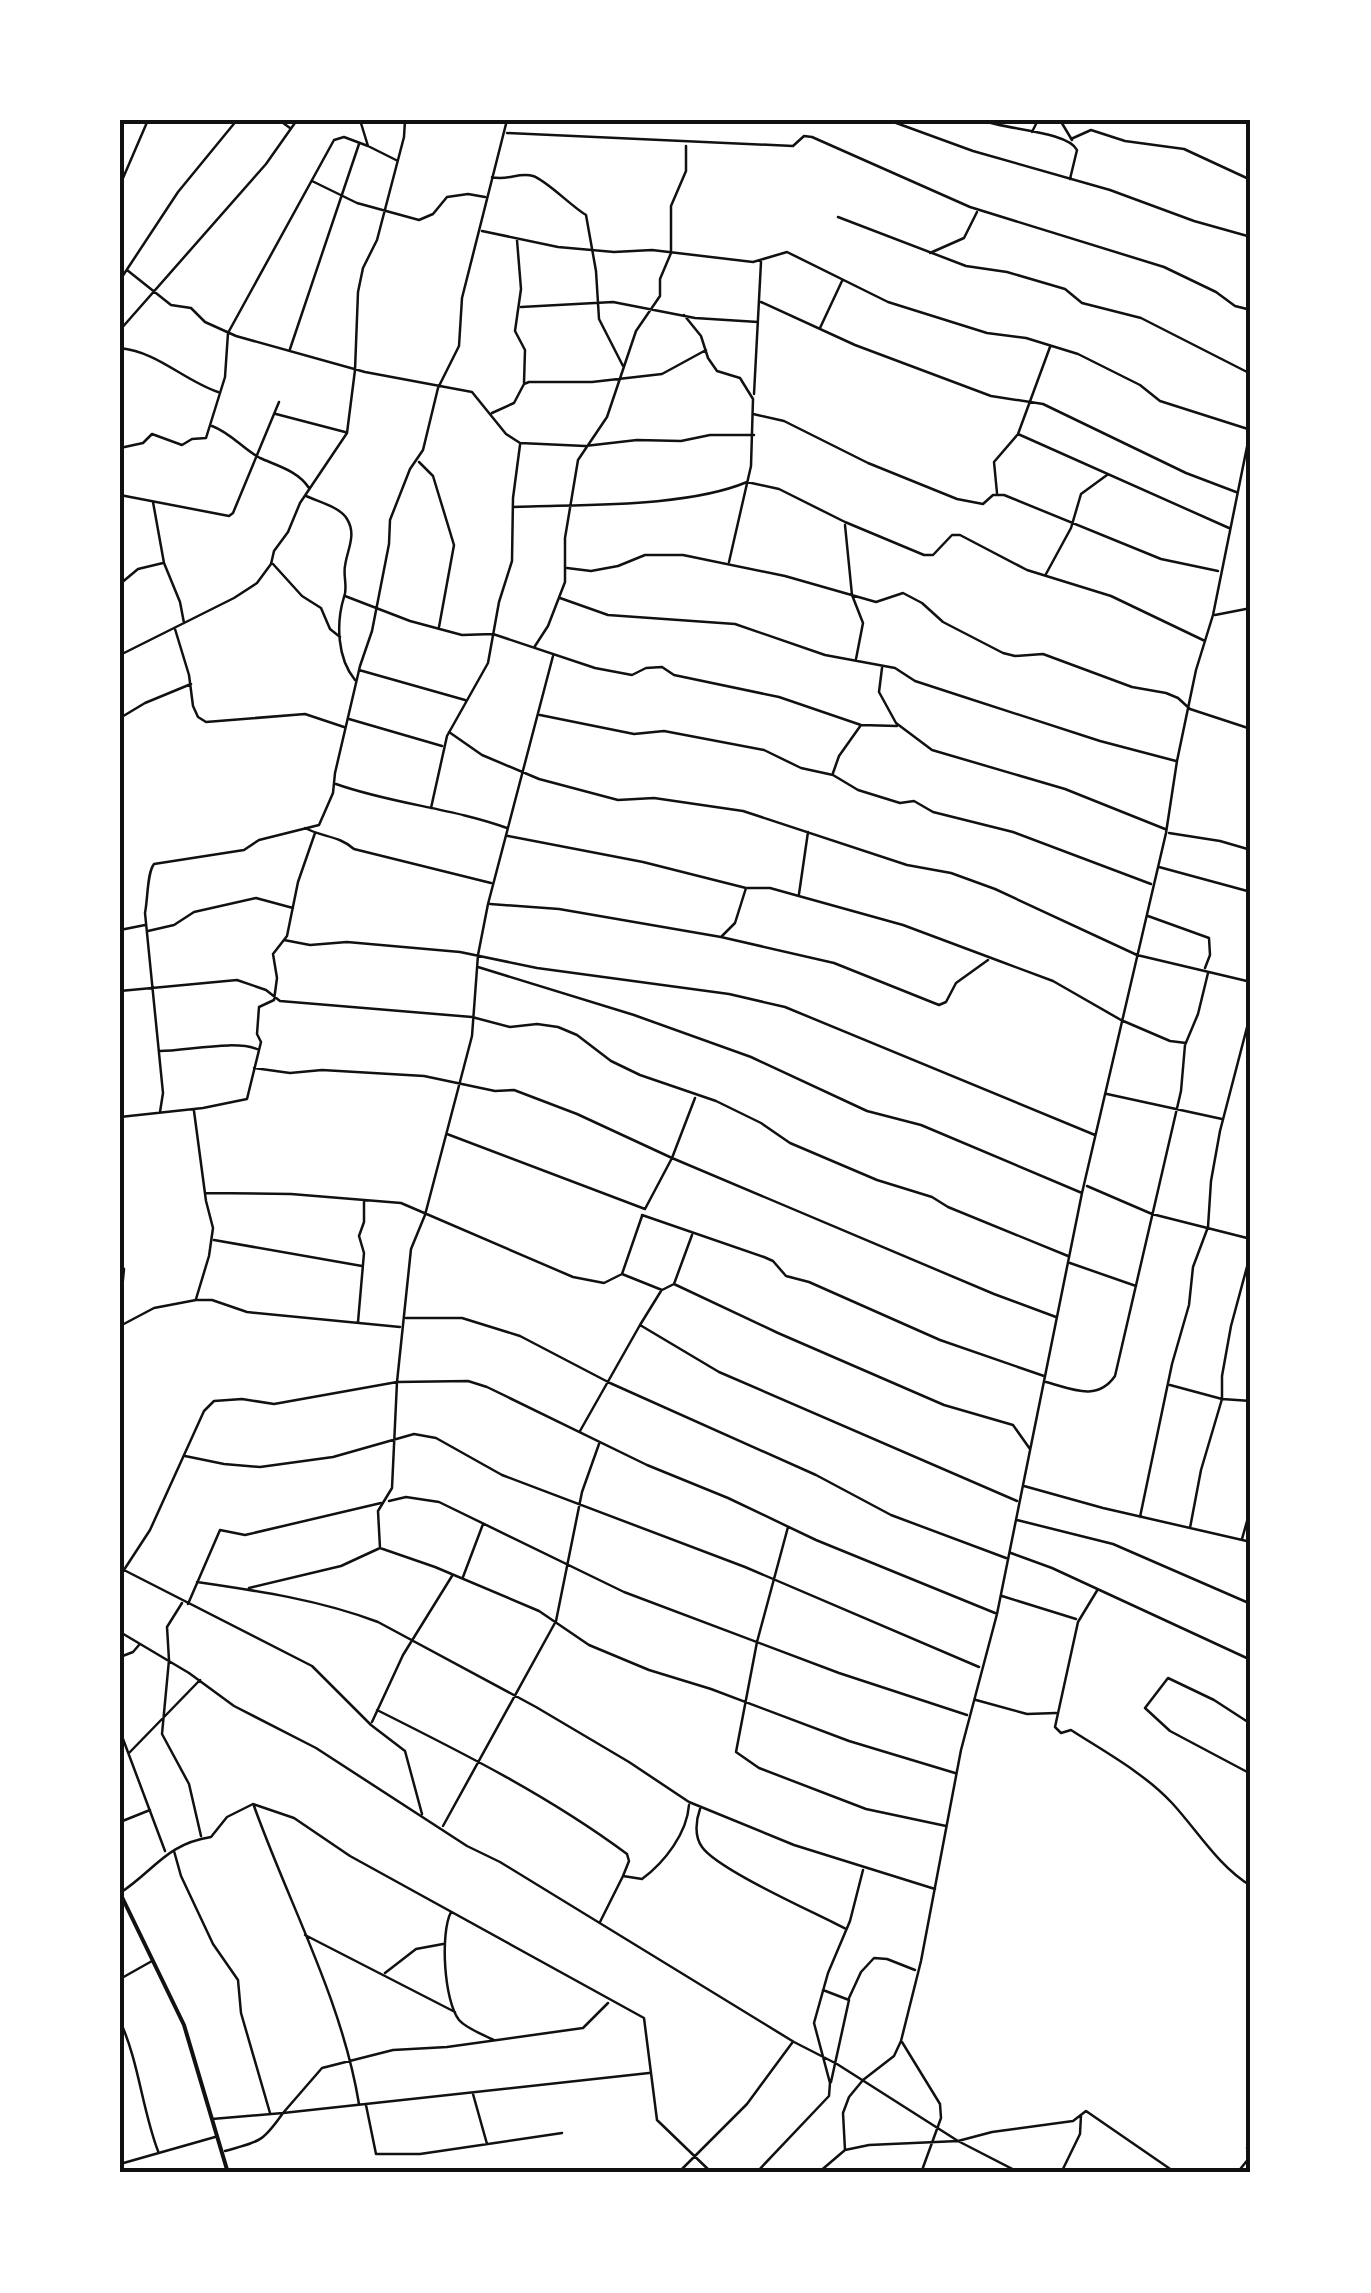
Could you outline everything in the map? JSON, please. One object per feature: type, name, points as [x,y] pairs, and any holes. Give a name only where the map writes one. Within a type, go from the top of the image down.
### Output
[{"type":"main road","points":[[120,1893],[184,2025],[228,2173]]},
{"type":"street","points":[[120,185],[148,120]]},
{"type":"street","points":[[120,280],[178,192],[237,120]]},
{"type":"street","points":[[279,120],[290,129]]},
{"type":"street","points":[[120,330],[248,185],[297,120]]},
{"type":"street","points":[[360,120],[368,146]]},
{"type":"street","points":[[120,655],[247,591],[271,564],[304,496],[346,432],[358,292],[404,137],[405,120]]},
{"type":"street","points":[[160,1112],[163,1093],[146,931],[148,875],[154,864],[244,850],[259,840],[319,826],[323,821],[333,793],[375,608],[389,544],[390,520],[428,433],[438,388],[459,346],[462,298],[508,120]]},
{"type":"street","points":[[888,120],[973,151],[1251,238]]},
{"type":"street","points":[[982,120],[1072,141],[1091,130],[1125,141],[1170,145],[1194,152],[1251,180]]},
{"type":"street","points":[[1031,133],[1038,120]]},
{"type":"street","points":[[1060,120],[1078,150],[1070,179]]},
{"type":"street","points":[[1245,120],[1251,122]]},
{"type":"street","points":[[504,132],[793,146],[804,136],[812,137],[978,209],[1164,267],[1216,292],[1235,306],[1251,310]]},
{"type":"street","points":[[120,448],[143,443],[152,434],[182,445],[192,439],[204,439],[221,393],[228,332],[334,140],[344,137],[396,160]]},
{"type":"street","points":[[534,648],[560,598],[567,568],[565,538],[578,460],[607,417],[636,331],[660,296],[660,279],[670,253],[671,206],[686,171],[685,143]]},
{"type":"street","points":[[289,350],[359,144]]},
{"type":"street","points":[[492,177],[538,177],[586,215],[596,271],[596,302],[605,335],[624,367]]},
{"type":"street","points":[[310,180],[356,203],[419,220],[433,214],[447,197],[468,194],[486,198]]},
{"type":"street","points":[[928,253],[964,238],[978,209]]},
{"type":"street","points":[[838,217],[966,266],[1007,272],[1065,288],[1082,302],[1142,318],[1251,374]]},
{"type":"street","points":[[480,231],[541,245],[590,250],[762,261],[787,252],[875,296],[987,333],[1050,345],[1124,376],[1160,401],[1251,429],[1214,615],[1177,762],[1166,831],[1082,1193],[997,1614],[972,1699],[918,1972],[894,2056],[863,2080],[849,2097],[843,2114],[845,2150]]},
{"type":"street","points":[[490,414],[514,403],[524,384],[526,356],[515,331],[520,307],[517,239]]},
{"type":"street","points":[[730,562],[754,435],[762,261]]},
{"type":"street","points":[[127,270],[170,305],[191,308],[205,322],[228,332],[354,370],[472,392],[520,444],[585,446],[638,440],[681,441],[710,434],[754,435]]},
{"type":"street","points":[[819,329],[843,280]]},
{"type":"street","points":[[520,307],[613,302],[684,315],[758,322]]},
{"type":"street","points":[[760,302],[891,360],[991,396],[1043,404],[1186,472],[1238,492]]},
{"type":"street","points":[[684,315],[701,336],[717,371],[740,378],[753,398]]},
{"type":"street","points":[[997,493],[994,462],[1018,434],[1050,345]]},
{"type":"street","points":[[120,348],[146,353],[193,382],[221,393]]},
{"type":"street","points":[[524,384],[662,374],[706,350]]},
{"type":"street","points":[[120,495],[229,516],[234,513],[279,402]]},
{"type":"street","points":[[276,414],[318,428],[346,432]]},
{"type":"street","points":[[753,414],[784,421],[868,463],[957,499],[983,504],[997,493]]},
{"type":"street","points":[[210,426],[290,472],[310,488]]},
{"type":"street","points":[[1018,434],[1230,529]]},
{"type":"street","points":[[430,808],[442,770],[444,746],[485,671],[512,561],[520,444]]},
{"type":"street","points":[[1244,457],[1251,458]]},
{"type":"street","points":[[418,460],[433,476],[454,544],[439,627]]},
{"type":"street","points":[[1046,574],[1074,522],[1081,494],[1108,474]]},
{"type":"street","points":[[513,507],[692,496],[747,482],[780,489],[924,555],[933,555],[952,535],[960,535],[1027,570],[1111,596],[1205,640]]},
{"type":"street","points":[[997,493],[1161,558],[1220,572]]},
{"type":"street","points":[[304,496],[339,511],[348,520],[352,534],[345,564],[345,596],[339,609],[343,661],[356,682]]},
{"type":"street","points":[[152,500],[164,563],[184,623]]},
{"type":"street","points":[[845,522],[852,595],[863,623],[856,661]]},
{"type":"street","points":[[567,568],[618,566],[645,555],[683,556],[730,562],[882,602],[904,593],[922,602],[944,622],[1003,652],[1015,656],[1043,654],[1132,687],[1166,694],[1182,700],[1190,709],[1251,729]]},
{"type":"street","points":[[120,584],[138,569],[164,563]]},
{"type":"street","points":[[271,564],[302,596],[321,608],[330,629],[341,638]]},
{"type":"street","points":[[345,596],[410,621],[462,635],[494,634],[553,656],[632,675],[646,668],[662,667],[674,676],[804,703],[861,725],[897,726]]},
{"type":"street","points":[[560,598],[608,616],[734,624],[825,655],[894,668],[915,681],[1177,762]]},
{"type":"street","points":[[1214,615],[1251,608]]},
{"type":"street","points":[[175,628],[196,713],[206,722],[305,714],[346,728]]},
{"type":"street","points":[[380,1548],[378,1512],[392,1488],[397,1382],[411,1248],[425,1215],[472,1036],[478,955],[488,904],[553,656]]},
{"type":"street","points":[[882,665],[879,692],[897,726],[932,750],[1065,789],[1166,831],[1251,850]]},
{"type":"street","points":[[359,670],[466,701]]},
{"type":"street","points":[[120,718],[191,684]]},
{"type":"street","points":[[538,714],[634,734],[664,731],[764,750],[801,768],[833,775],[874,796],[900,803],[914,802],[932,812],[1013,832],[1152,885]]},
{"type":"street","points":[[349,718],[444,746]]},
{"type":"street","points":[[833,775],[839,756],[861,725]]},
{"type":"street","points":[[450,732],[482,755],[523,774],[618,800],[654,798],[732,809],[907,865],[951,873],[1018,897],[1041,912],[1136,956],[1251,982]]},
{"type":"street","points":[[334,783],[509,828]]},
{"type":"street","points":[[306,828],[339,838],[354,849],[493,884]]},
{"type":"street","points":[[799,895],[808,832]]},
{"type":"street","points":[[274,1000],[278,978],[273,954],[284,940],[315,833]]},
{"type":"street","points":[[507,836],[643,862],[746,888],[770,888],[903,925],[1053,981],[1121,1020],[1170,1041],[1186,1043]]},
{"type":"street","points":[[1158,867],[1250,889]]},
{"type":"street","points":[[721,937],[734,923],[746,888]]},
{"type":"street","points":[[146,931],[174,925],[194,912],[256,898],[294,908]]},
{"type":"street","points":[[488,904],[559,910],[721,937],[834,964],[939,1005],[946,1002],[956,983],[990,958]]},
{"type":"street","points":[[642,1215],[764,1257],[786,1276],[809,1282],[940,1340],[1094,1393],[1111,1382],[1184,1074],[1186,1043],[1210,955],[1209,938],[1146,915]]},
{"type":"street","points":[[120,930],[146,924]]},
{"type":"street","points":[[284,940],[310,945],[347,942],[440,949],[537,968],[730,994],[785,1007],[1096,1136]]},
{"type":"street","points":[[477,967],[634,1014],[751,1058],[868,1111],[921,1125],[1082,1193]]},
{"type":"street","points":[[120,990],[238,980],[266,990],[274,1000]]},
{"type":"street","points":[[120,1117],[248,1098],[259,1050],[258,1007],[274,1000],[472,1017],[510,1028],[537,1024],[558,1027],[576,1034],[611,1061],[696,1097],[716,1101],[816,1155],[932,1197],[1070,1256]]},
{"type":"street","points":[[1140,1517],[1189,1304],[1193,1267],[1208,1227],[1211,1181],[1223,1119],[1251,1012]]},
{"type":"street","points":[[158,1052],[231,1046],[259,1050]]},
{"type":"street","points":[[254,1068],[290,1073],[368,1071],[459,1081],[494,1091],[514,1090],[994,1294],[1058,1317]]},
{"type":"street","points":[[1105,1094],[1223,1119]]},
{"type":"street","points":[[205,1194],[291,1194],[401,1203],[573,1277],[610,1283],[622,1274],[642,1215],[672,1158],[696,1097]]},
{"type":"street","points":[[194,1109],[213,1240],[196,1300]]},
{"type":"street","points":[[446,1134],[645,1209]]},
{"type":"street","points":[[1084,1186],[1122,1198],[1152,1214],[1251,1239]]},
{"type":"street","points":[[358,1324],[364,1246],[359,1236],[364,1201]]},
{"type":"street","points":[[579,1432],[662,1290],[674,1284],[692,1234]]},
{"type":"street","points":[[213,1240],[362,1266]]},
{"type":"street","points":[[1190,1528],[1201,1470],[1222,1400],[1230,1326],[1251,1252]]},
{"type":"street","points":[[1068,1262],[1136,1286]]},
{"type":"street","points":[[120,1264],[124,1269],[120,1310]]},
{"type":"street","points":[[622,1274],[662,1290]]},
{"type":"street","points":[[674,1284],[778,1334],[944,1404],[1014,1426],[1030,1451]]},
{"type":"street","points":[[120,1326],[154,1308],[212,1300],[246,1312],[403,1327]]},
{"type":"street","points":[[404,1318],[479,1321],[551,1349],[608,1381],[816,1475],[892,1515],[1008,1559]]},
{"type":"street","points":[[640,1325],[719,1372],[1020,1502]]},
{"type":"street","points":[[120,1576],[150,1530],[204,1411],[214,1401],[242,1399],[274,1404],[397,1382],[478,1383],[788,1527],[997,1614]]},
{"type":"street","points":[[1169,1385],[1222,1400],[1251,1401]]},
{"type":"street","points":[[184,1455],[224,1464],[276,1466],[333,1457],[394,1437],[414,1434],[436,1438],[476,1464],[579,1507],[745,1567],[980,1668]]},
{"type":"street","points":[[442,1828],[556,1621],[579,1507],[599,1442]]},
{"type":"street","points":[[1024,1486],[1251,1542]]},
{"type":"street","points":[[202,1838],[189,1784],[164,1738],[167,1628],[186,1603],[220,1530],[245,1535],[386,1502],[420,1498],[439,1502],[624,1592],[869,1684],[969,1716]]},
{"type":"street","points":[[1242,1540],[1251,1508]]},
{"type":"street","points":[[1016,1519],[1113,1544],[1251,1604]]},
{"type":"street","points":[[462,1579],[484,1521]]},
{"type":"street","points":[[788,1527],[757,1642],[736,1752],[759,1768],[866,1809],[948,1826]]},
{"type":"street","points":[[248,1588],[341,1566],[380,1548],[453,1574],[556,1621],[589,1644],[621,1659],[848,1742],[956,1774]]},
{"type":"street","points":[[1010,1552],[1251,1660]]},
{"type":"street","points":[[122,1569],[301,1658],[405,1752],[422,1816]]},
{"type":"street","points":[[370,1724],[413,1639],[453,1574]]},
{"type":"street","points":[[197,1582],[248,1588],[350,1612],[413,1639],[629,1762],[690,1802],[735,1824],[863,1869],[937,1890]]},
{"type":"street","points":[[1098,1590],[1079,1620],[1056,1729],[1063,1733],[1072,1730],[1169,1800],[1196,1834],[1238,1878],[1251,1886]]},
{"type":"street","points":[[1000,1596],[1079,1620]]},
{"type":"street","points":[[120,1632],[200,1680],[234,1706],[316,1748],[466,1846],[500,1862],[794,2042],[837,2064],[958,2141],[1020,2173]]},
{"type":"street","points":[[120,1656],[133,1652],[140,1643]]},
{"type":"street","points":[[1251,1724],[1214,1700],[1168,1678],[1145,1708],[1170,1730],[1251,1774]]},
{"type":"street","points":[[128,1754],[200,1680]]},
{"type":"street","points":[[972,1699],[1027,1714],[1057,1713]]},
{"type":"street","points":[[377,1710],[480,1760],[627,1854],[624,1876],[599,1924]]},
{"type":"street","points":[[120,1731],[165,1852]]},
{"type":"street","points":[[624,1876],[646,1877],[667,1855],[687,1824],[690,1802]]},
{"type":"street","points":[[253,1804],[352,2060],[359,2105]]},
{"type":"street","points":[[120,1893],[148,1872],[165,1852],[211,1837],[227,1817],[253,1804],[294,1818],[350,1856],[609,2002],[641,2016],[646,2023],[657,2120],[712,2173]]},
{"type":"street","points":[[700,1807],[696,1824],[705,1851],[733,1873],[846,1929]]},
{"type":"street","points":[[120,1822],[150,1810]]},
{"type":"street","points":[[174,1850],[181,1876],[213,1944],[238,1980],[242,2013],[270,2114]]},
{"type":"street","points":[[830,2083],[814,2023],[863,1869]]},
{"type":"street","points":[[120,1914],[128,1911]]},
{"type":"street","points":[[452,1911],[446,1922],[445,1944],[448,1991],[455,2012],[463,2024],[496,2041]]},
{"type":"street","points":[[304,1934],[455,2012]]},
{"type":"street","points":[[384,1974],[416,1948],[445,1944]]},
{"type":"street","points":[[756,2173],[829,2096],[849,2000],[861,1972],[874,1958],[918,1972]]},
{"type":"street","points":[[120,1979],[154,1960]]},
{"type":"street","points":[[822,1990],[849,2000]]},
{"type":"street","points":[[222,2152],[269,2135],[322,2068],[392,2050],[584,2028],[609,2002]]},
{"type":"street","points":[[120,2020],[158,2151]]},
{"type":"street","points":[[901,2040],[940,2104],[940,2118],[920,2173]]},
{"type":"street","points":[[678,2173],[747,2104],[794,2042]]},
{"type":"street","points":[[211,2119],[651,2072]]},
{"type":"street","points":[[472,2092],[488,2146]]},
{"type":"street","points":[[366,2104],[376,2154],[420,2154],[562,2134]]},
{"type":"street","points":[[818,2173],[845,2150],[958,2141],[992,2132],[1073,2121],[1086,2111],[1176,2173]]},
{"type":"street","points":[[1061,2173],[1080,2134],[1081,2115]]},
{"type":"street","points":[[1238,2173],[1250,2158],[1247,2148],[1251,2135]]},
{"type":"street","points":[[120,2152],[122,2163],[217,2136]]}]
